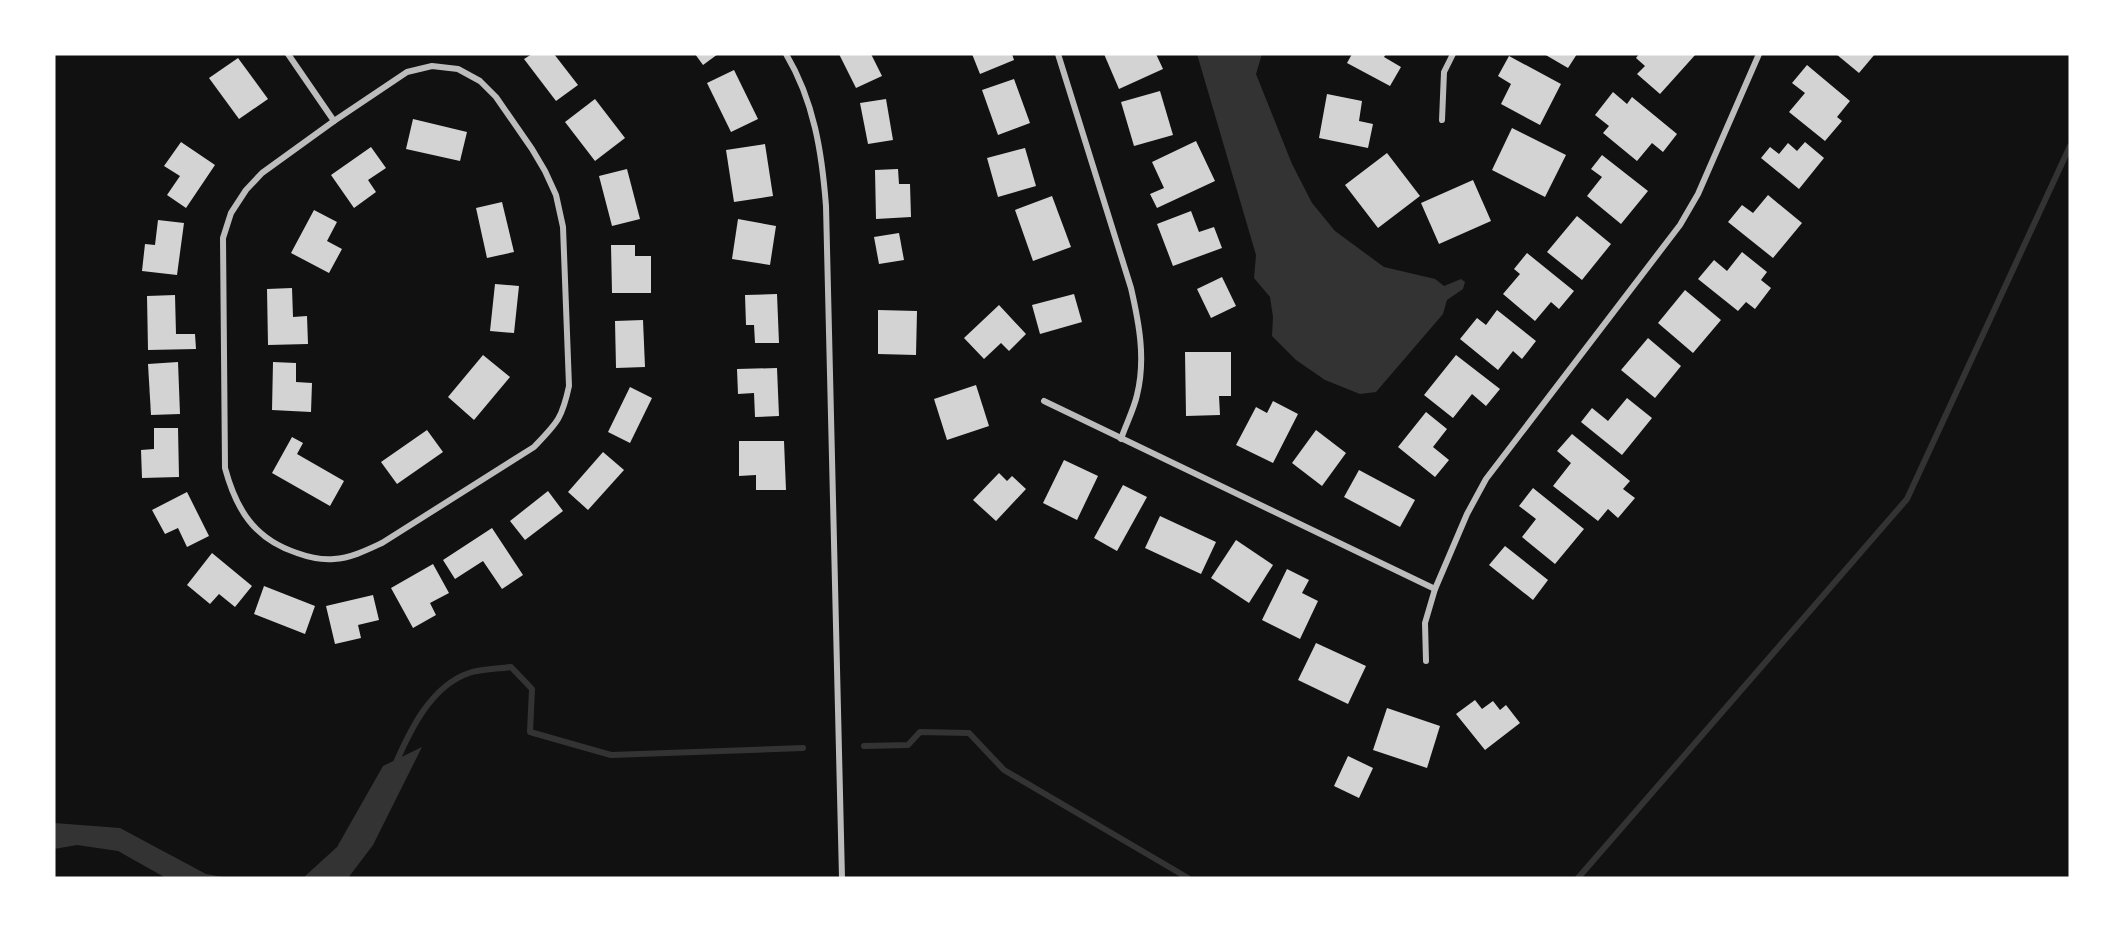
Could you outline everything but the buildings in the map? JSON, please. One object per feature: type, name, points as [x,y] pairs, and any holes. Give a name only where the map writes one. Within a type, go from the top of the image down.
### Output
[{"type":"street","points":[[288,54],[334,121]]},
{"type":"street","points":[[786,54],[807,97],[817,129],[824,168],[842,878]]},
{"type":"street","points":[[1058,54],[1131,288],[1140,325],[1142,363],[1137,394],[1121,438]]},
{"type":"street","points":[[1442,120],[1444,72],[1453,54]]},
{"type":"street","points":[[1426,661],[1425,622],[1435,589],[1467,514],[1486,479],[1680,225],[1698,194],[1759,54]]},
{"type":"street","points":[[432,66],[458,69],[480,81],[496,97],[532,149],[556,195],[563,227],[569,386],[564,411],[553,428],[534,447],[382,543],[358,554],[333,559],[308,557],[292,552],[263,536],[246,517],[232,493],[225,468],[223,238],[231,213],[246,190],[262,173],[334,121],[407,72],[432,66]]},
{"type":"street","points":[[1044,401],[1435,589]]},
{"type":"shaded area","points":[[1197,54],[1262,54],[1256,74],[1292,164],[1312,203],[1335,231],[1384,267],[1435,279],[1444,286],[1461,279],[1465,282],[1463,289],[1447,300],[1443,314],[1376,392],[1360,394],[1325,380],[1296,360],[1272,336],[1273,317],[1270,297],[1254,278],[1256,255]]},
{"type":"shaded area","points":[[422,747],[373,845],[348,878],[303,878],[337,847],[383,766]]},
{"type":"shaded area","points":[[54,823],[120,828],[206,874],[229,878],[166,878],[118,851],[77,845],[54,849]]},
{"type":"waterway","points":[[1578,878],[1907,499],[2070,146]]},
{"type":"waterway","points":[[395,765],[423,711],[444,688],[469,673],[511,667],[532,689],[530,732],[611,755],[803,748]]},
{"type":"waterway","points":[[864,746],[908,745],[920,732],[969,733],[1004,770],[1188,878]]}]
